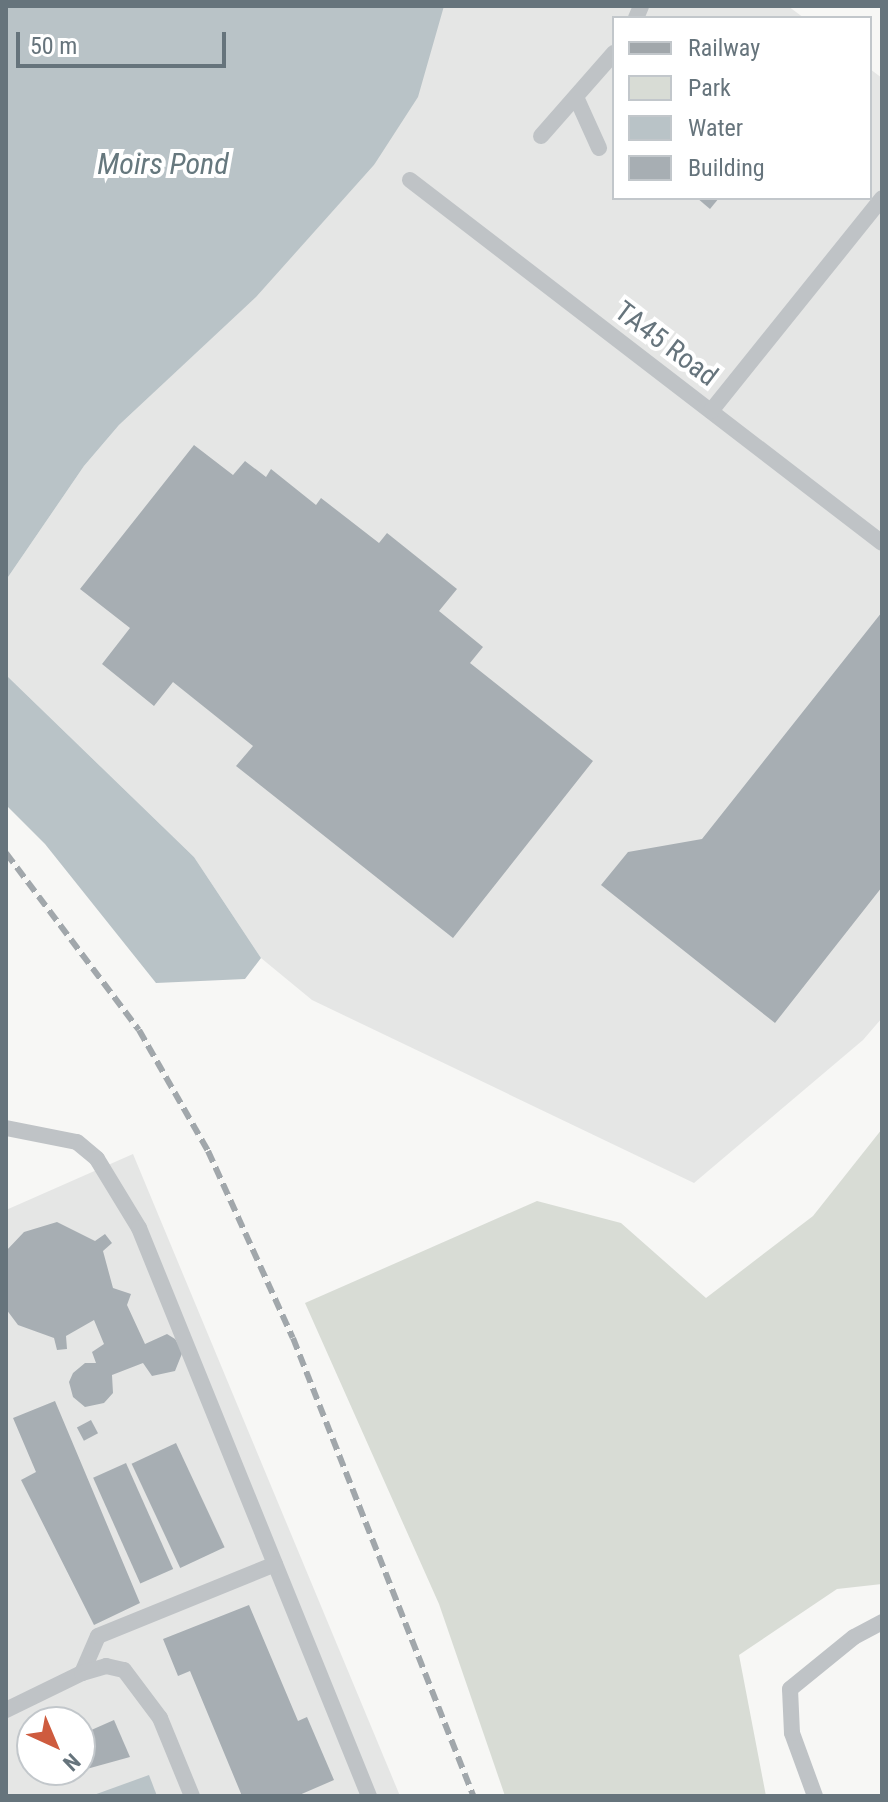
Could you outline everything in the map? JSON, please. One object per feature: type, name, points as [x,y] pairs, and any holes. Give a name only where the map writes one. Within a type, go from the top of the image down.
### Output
[{"type":"lane","points":[[541,136],[612,55]]},
{"type":"lane","points":[[576,97],[599,148]]},
{"type":"lane","name":"TA45 Road","points":[[410,180],[711,411],[882,198]]},
{"type":"lane","points":[[857,226],[882,210]]},
{"type":"lane","points":[[711,411],[882,543]]},
{"type":"lane","points":[[6,1128],[36,1130],[77,1142],[97,1159],[132,1216],[369,1796]]},
{"type":"lane","points":[[82,1673],[98,1636],[275,1564]]},
{"type":"lane","points":[[815,1796],[792,1733],[790,1689],[854,1637],[882,1622]]},
{"type":"lane","points":[[6,1710],[82,1673],[106,1666],[124,1670],[160,1718],[192,1796]]},
{"type":"shaded area","points":[[444,6],[788,6],[801,16],[612,16],[612,200],[872,200],[872,70],[882,78],[882,1018],[863,1040],[694,1183],[312,1000],[261,958],[194,857],[6,675],[6,580],[84,466],[119,425],[255,297],[374,165]]},
{"type":"shaded area","points":[[133,1154],[400,1796],[6,1796],[6,1210]]},
{"type":"green space","points":[[882,1129],[882,1584],[837,1589],[739,1655],[766,1796],[505,1796],[439,1604],[305,1303],[537,1201],[621,1223],[706,1298],[813,1216]]},
{"type":"water","name":"Moirs Pond","points":[[6,6],[444,6],[418,97],[374,165],[256,297],[119,425],[84,466],[6,580]]},
{"type":"water","points":[[6,675],[194,857],[261,958],[245,979],[156,983],[45,844],[6,805]]},
{"type":"water","points":[[149,1775],[157,1796],[91,1796]]},
{"type":"building","points":[[699,200],[717,200],[710,209]]},
{"type":"building","points":[[194,445],[233,475],[245,461],[266,477],[271,469],[316,505],[321,498],[379,543],[387,533],[457,589],[439,611],[483,647],[470,663],[593,761],[453,938],[236,766],[253,746],[173,682],[154,706],[102,664],[130,628],[80,589]]},
{"type":"building","points":[[882,612],[882,887],[775,1023],[601,885],[628,852],[702,839]]},
{"type":"building","points":[[57,1222],[95,1241],[105,1234],[112,1243],[103,1251],[113,1288],[131,1294],[127,1305],[145,1344],[167,1334],[175,1339],[183,1351],[175,1371],[152,1376],[143,1363],[112,1375],[113,1393],[104,1403],[85,1407],[73,1397],[69,1382],[73,1373],[85,1363],[96,1363],[92,1352],[104,1344],[94,1320],[66,1336],[67,1349],[57,1350],[54,1338],[18,1325],[6,1309],[6,1251],[24,1232]]},
{"type":"building","points":[[55,1401],[140,1603],[94,1625],[21,1480],[36,1472],[13,1418]]},
{"type":"building","points":[[91,1420],[98,1433],[84,1441],[77,1428]]},
{"type":"building","points":[[176,1443],[225,1547],[180,1568],[132,1464]]},
{"type":"building","points":[[126,1463],[173,1569],[140,1584],[93,1478]]},
{"type":"building","points":[[249,1605],[298,1721],[307,1717],[334,1780],[297,1796],[242,1796],[190,1671],[178,1676],[163,1639]]},
{"type":"building","points":[[114,1720],[130,1757],[96,1766],[96,1728]]},
{"type":"railway","points":[[6,853],[139,1030],[208,1151],[293,1338],[473,1796]]}]
